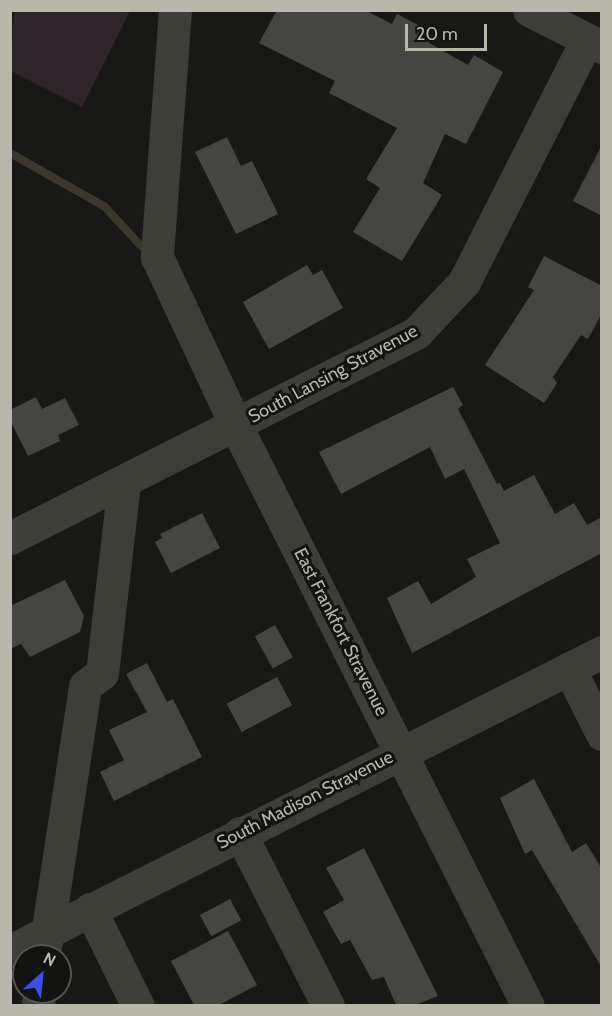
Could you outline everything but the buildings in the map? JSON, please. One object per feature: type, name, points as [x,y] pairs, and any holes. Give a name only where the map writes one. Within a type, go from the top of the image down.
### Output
[{"type":"street","name":"East Frankfort Stravenue","points":[[175,10],[157,257],[236,426],[528,1005]]},
{"type":"street","points":[[529,10],[594,43]]},
{"type":"street","name":"South Lansing Stravenue","points":[[10,538],[236,426],[417,332],[464,282],[594,43]]},
{"type":"street","points":[[45,944],[85,686],[102,673],[124,482]]},
{"type":"street","name":"South Madison Stravenue","points":[[45,944],[90,909],[602,652]]},
{"type":"street","points":[[569,668],[602,734]]},
{"type":"street","points":[[240,833],[327,1005]]},
{"type":"street","points":[[90,909],[138,1005]]},
{"type":"shaded area","points":[[14,10],[130,11],[82,107],[11,71]]},
{"type":"waterway","points":[[10,153],[105,207],[142,247]]}]
